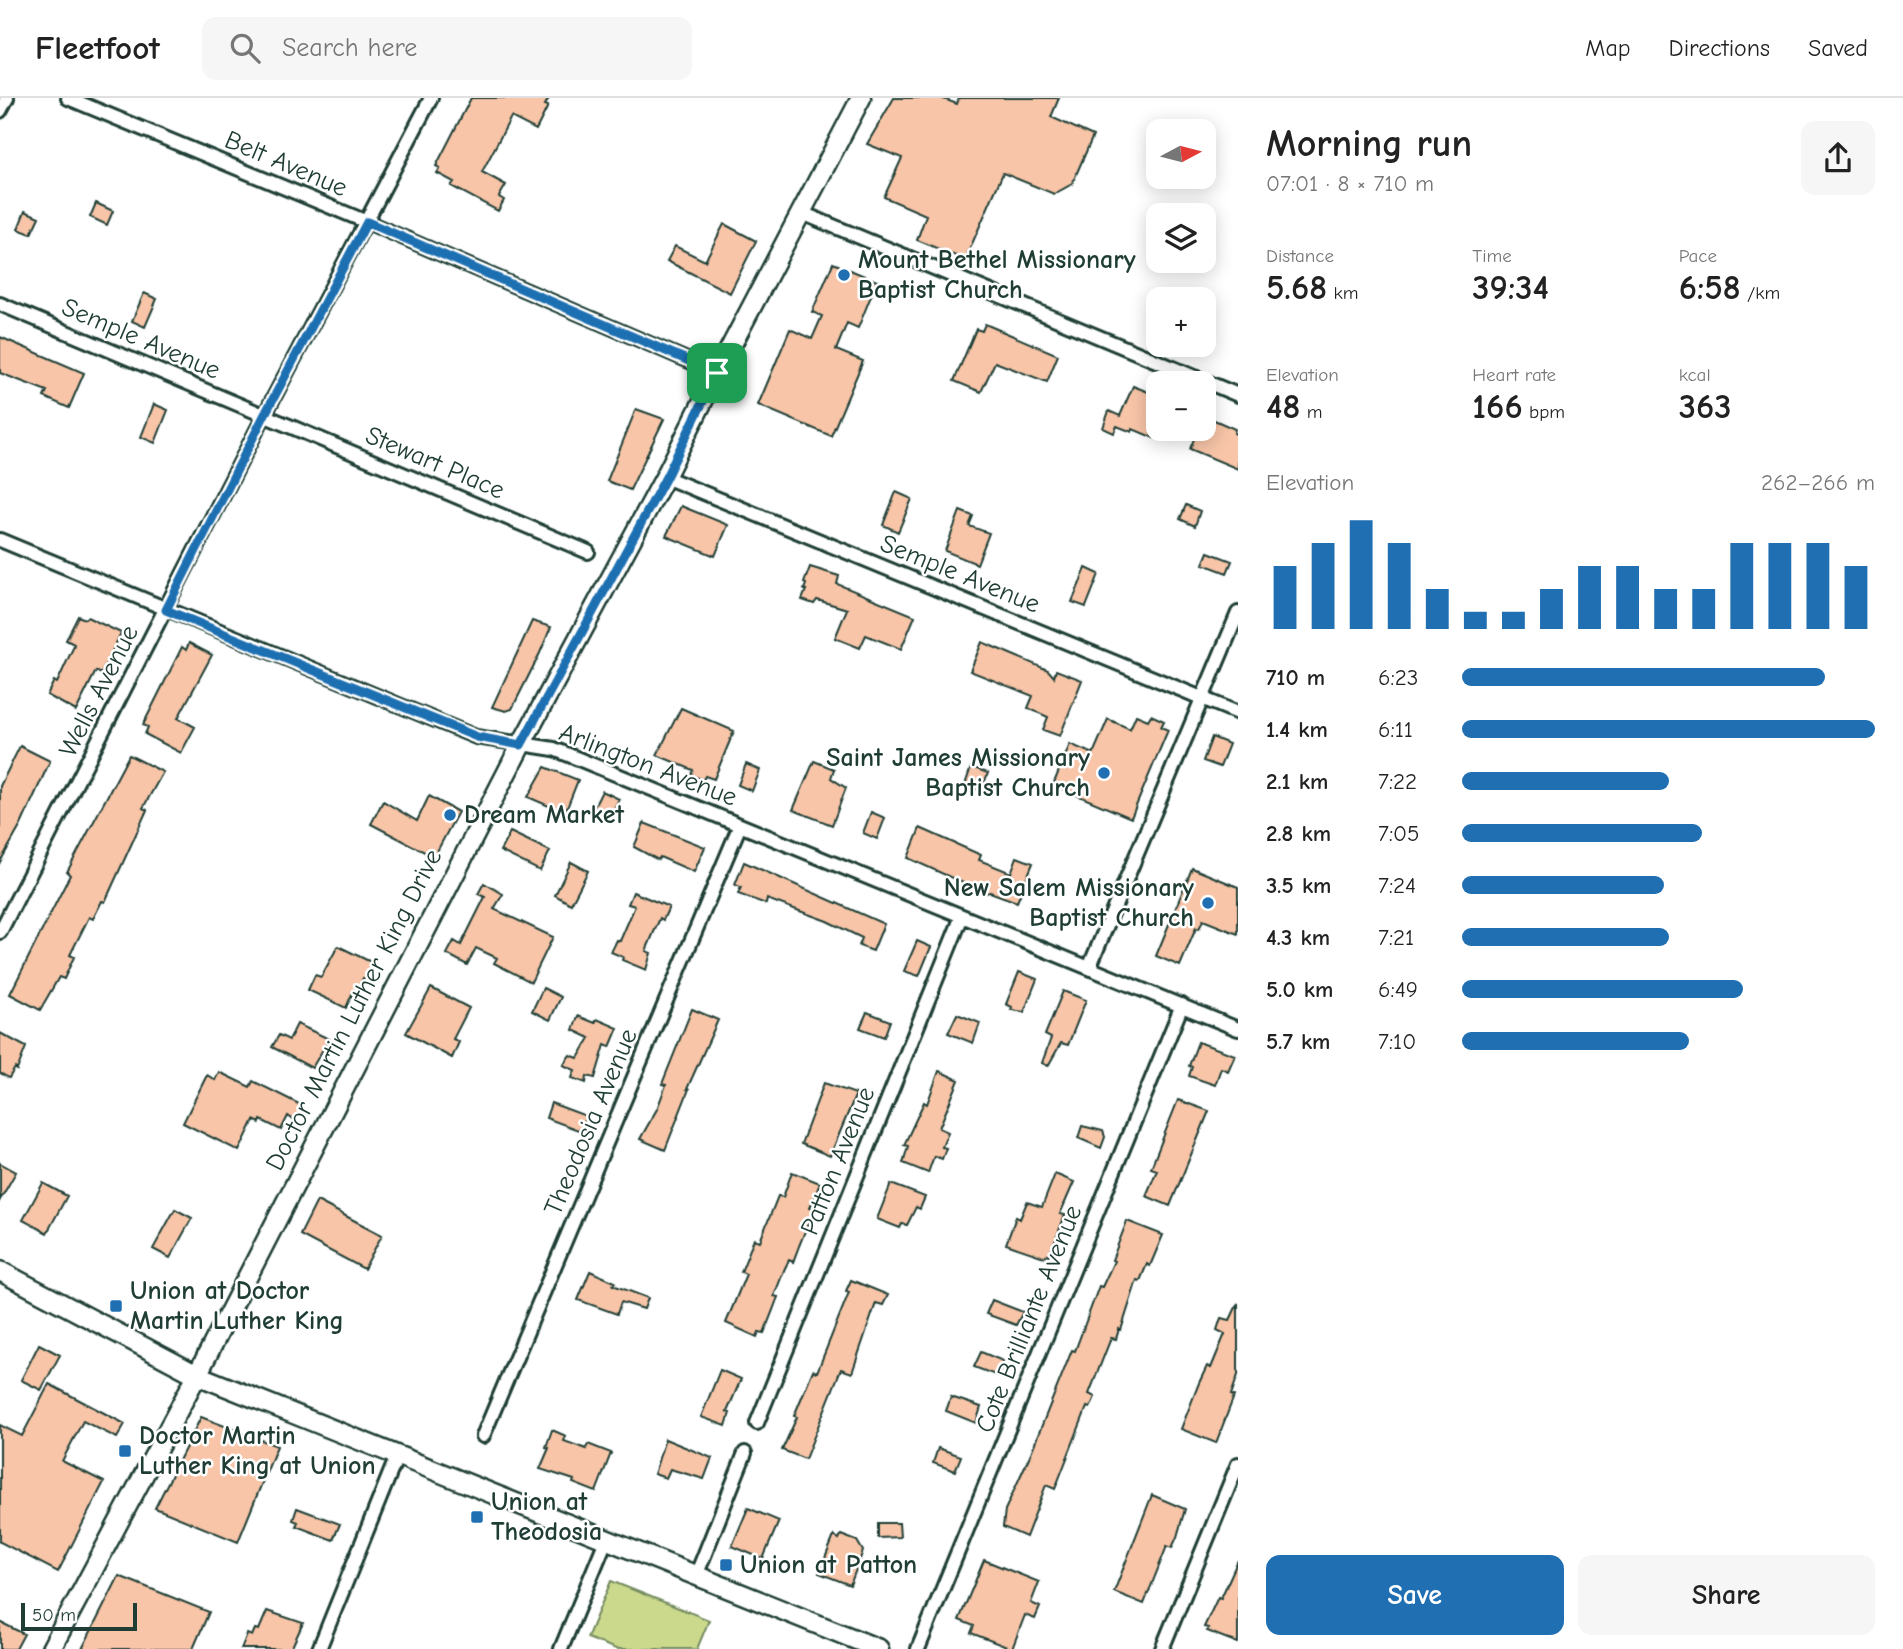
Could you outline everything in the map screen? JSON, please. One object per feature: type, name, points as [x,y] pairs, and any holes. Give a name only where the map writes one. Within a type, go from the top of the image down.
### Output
[{"type":"main road","name":"Doctor Martin Luther King Drive","points":[[51,1649],[197,1375],[521,745],[666,477],[717,373],[861,98]]},
{"type":"main road","points":[[0,1271],[197,1375],[696,1576],[843,1642],[879,1649]]},
{"type":"street","points":[[0,111],[7,98]]},
{"type":"street","name":"Belt Avenue","points":[[68,98],[367,222],[717,373]]},
{"type":"street","name":"Wells Avenue","points":[[0,932],[264,416],[431,98]]},
{"type":"street","points":[[802,213],[1238,395]]},
{"type":"street","name":"Semple Avenue","points":[[0,304],[264,416]]},
{"type":"street","name":"Stewart Place","points":[[264,416],[588,552]]},
{"type":"street","name":"Semple Avenue","points":[[666,477],[1238,713]]},
{"type":"street","name":"Arlington Avenue","points":[[0,540],[477,737],[554,749],[1238,1029]]},
{"type":"street","points":[[1089,968],[1238,613]]},
{"type":"street","name":"Theodosia Avenue","points":[[483,1436],[740,825]]},
{"type":"street","name":"Patton Avenue","points":[[757,1423],[962,916]]},
{"type":"street","name":"Cote Brilliante Avenue","points":[[918,1649],[1182,1005]]},
{"type":"street","points":[[696,1576],[745,1453]]},
{"type":"street","points":[[318,1649],[397,1456]]},
{"type":"street","points":[[1162,1649],[1238,1464]]},
{"type":"street","points":[[561,1649],[606,1540]]},
{"type":"green space","points":[[611,1581],[709,1620],[697,1649],[616,1649],[587,1638]]},
{"type":"building","points":[[471,98],[549,98],[536,130],[511,117],[482,172],[506,185],[499,197],[504,200],[498,211],[451,186],[454,182],[437,173],[440,168],[436,166]]},
{"type":"building","points":[[894,98],[941,98],[957,104],[959,98],[1059,98],[1051,117],[1093,136],[1072,184],[1054,194],[1003,173],[965,260],[917,240],[926,215],[884,197],[902,158],[867,144]]},
{"type":"building","points":[[96,203],[113,211],[107,225],[90,217]]},
{"type":"building","points":[[25,211],[39,217],[31,234],[18,229]]},
{"type":"building","points":[[724,224],[756,241],[730,293],[667,261],[675,246],[705,261]]},
{"type":"building","points":[[833,263],[877,281],[858,328],[847,323],[836,350],[863,361],[831,436],[758,405],[790,329],[812,339],[822,316],[812,312]]},
{"type":"building","points":[[144,293],[157,299],[145,327],[132,321]]},
{"type":"building","points":[[985,324],[1058,355],[1047,382],[995,362],[981,392],[954,381],[976,329],[982,331]]},
{"type":"building","points":[[0,337],[84,373],[69,408],[44,397],[47,391],[0,373]]},
{"type":"building","points":[[1133,386],[1146,391],[1146,435],[1117,426],[1114,433],[1103,428],[1109,411],[1120,416]]},
{"type":"building","points":[[154,404],[168,410],[155,443],[141,437]]},
{"type":"building","points":[[636,409],[664,419],[630,490],[607,481]]},
{"type":"building","points":[[1216,421],[1235,429],[1234,433],[1238,435],[1238,469],[1190,449],[1193,441],[1216,441]]},
{"type":"building","points":[[896,492],[912,499],[898,532],[883,525]]},
{"type":"building","points":[[1186,505],[1200,511],[1195,526],[1180,519]]},
{"type":"building","points":[[681,506],[728,525],[715,556],[666,536]]},
{"type":"building","points":[[960,511],[973,516],[969,526],[989,533],[977,564],[945,551]]},
{"type":"building","points":[[1208,552],[1232,561],[1227,573],[1203,564]]},
{"type":"building","points":[[810,567],[839,576],[837,584],[915,616],[901,649],[866,635],[860,648],[835,638],[847,609],[817,600],[814,604],[802,600]]},
{"type":"building","points":[[1086,568],[1099,574],[1086,607],[1072,602]]},
{"type":"building","points":[[78,616],[85,619],[87,617],[121,633],[101,674],[96,671],[76,711],[47,695],[54,681],[57,683],[73,648],[74,644],[66,640]]},
{"type":"building","points":[[532,621],[551,627],[540,653],[512,709],[506,711],[492,707]]},
{"type":"building","points":[[982,642],[1048,670],[1054,677],[1056,670],[1082,680],[1060,736],[1043,730],[1048,717],[1028,708],[1033,696],[970,671]]},
{"type":"building","points":[[189,643],[212,655],[178,718],[195,727],[181,753],[145,734],[148,727],[143,725],[182,647],[186,650]]},
{"type":"building","points":[[681,708],[734,731],[714,779],[705,776],[703,780],[691,775],[693,770],[657,755]]},
{"type":"building","name":"Saint James Missionary Baptist Church","points":[[1136,715],[1148,720],[1151,715],[1164,721],[1161,727],[1168,730],[1131,818],[1053,785],[1070,744],[1093,754],[1108,719],[1130,729]]},
{"type":"building","points":[[1212,737],[1229,744],[1220,767],[1203,761]]},
{"type":"building","points":[[20,746],[50,761],[21,825],[0,862],[0,786]]},
{"type":"building","points":[[129,755],[163,772],[143,808],[147,810],[105,902],[102,901],[93,919],[89,917],[70,955],[74,957],[64,979],[59,977],[40,1010],[10,994],[70,875],[67,872]]},
{"type":"building","points":[[814,761],[834,769],[831,778],[846,788],[832,825],[793,810]]},
{"type":"building","points":[[746,764],[760,770],[752,791],[738,785]]},
{"type":"building","points":[[545,767],[578,780],[565,813],[528,797]]},
{"type":"building","points":[[971,767],[988,773],[981,791],[965,785]]},
{"type":"building","points":[[602,791],[619,799],[609,820],[591,813]]},
{"type":"building","points":[[429,796],[458,812],[434,857],[371,824],[383,801],[417,821]]},
{"type":"building","points":[[871,812],[885,818],[877,839],[863,833]]},
{"type":"building","points":[[644,823],[705,847],[694,872],[660,857],[658,860],[634,847]]},
{"type":"building","points":[[920,828],[981,855],[979,860],[1011,873],[1017,857],[1033,863],[1017,902],[990,892],[985,893],[908,858]]},
{"type":"building","points":[[510,832],[550,851],[540,871],[500,851]]},
{"type":"building","points":[[571,862],[588,871],[571,904],[555,895]]},
{"type":"building","points":[[744,862],[884,924],[873,951],[859,946],[862,938],[827,921],[767,899],[766,904],[738,894],[741,887],[735,885]]},
{"type":"building","name":"New Salem Missionary Baptist Church","points":[[1192,868],[1238,887],[1238,934],[1203,920],[1199,929],[1196,928],[1180,966],[1156,956]]},
{"type":"building","points":[[484,883],[503,894],[494,909],[553,937],[531,982],[494,963],[497,958],[476,948],[467,965],[447,954],[454,941],[461,945],[485,897],[478,894]]},
{"type":"building","points":[[633,892],[669,907],[663,920],[660,918],[646,951],[651,953],[646,970],[611,952],[617,940],[620,941],[635,906],[628,904]]},
{"type":"building","points":[[917,941],[931,947],[919,976],[904,971]]},
{"type":"building","points":[[338,946],[373,963],[355,994],[353,992],[346,1008],[308,990],[315,975],[321,977]]},
{"type":"building","points":[[1019,972],[1037,979],[1024,1012],[1011,1010],[1012,1007],[1006,1004]]},
{"type":"building","points":[[431,988],[469,1008],[453,1039],[459,1042],[452,1058],[406,1033]]},
{"type":"building","points":[[543,988],[561,997],[550,1020],[532,1011]]},
{"type":"building","points":[[1063,991],[1086,1000],[1068,1045],[1061,1043],[1048,1066],[1042,1063],[1051,1038],[1045,1035]]},
{"type":"building","points":[[692,1009],[718,1020],[687,1089],[665,1150],[640,1139],[657,1109],[666,1085],[662,1084]]},
{"type":"building","points":[[867,1012],[890,1021],[884,1037],[860,1028]]},
{"type":"building","points":[[957,1014],[980,1023],[973,1043],[948,1033]]},
{"type":"building","points":[[578,1016],[595,1023],[597,1019],[618,1028],[610,1047],[605,1045],[595,1078],[587,1076],[586,1083],[572,1078],[575,1070],[563,1065],[570,1055],[578,1058],[590,1038],[573,1030]]},
{"type":"building","points":[[297,1024],[329,1039],[312,1068],[272,1047],[279,1035],[289,1040]]},
{"type":"building","points":[[0,1033],[26,1047],[17,1070],[15,1068],[9,1078],[0,1073]]},
{"type":"building","points":[[1198,1042],[1235,1055],[1228,1071],[1221,1068],[1215,1085],[1189,1076],[1192,1067],[1189,1066]]},
{"type":"building","points":[[939,1071],[959,1080],[939,1128],[948,1132],[942,1147],[946,1148],[942,1159],[934,1156],[928,1173],[903,1163],[908,1146],[904,1145],[924,1102],[927,1104]]},
{"type":"building","points":[[219,1072],[250,1087],[253,1081],[303,1106],[295,1121],[288,1116],[281,1130],[261,1120],[260,1123],[254,1120],[239,1151],[183,1123],[207,1075],[215,1080]]},
{"type":"building","points":[[824,1083],[856,1094],[830,1156],[801,1144]]},
{"type":"building","points":[[1178,1100],[1209,1111],[1170,1206],[1146,1196],[1157,1170],[1151,1168]]},
{"type":"building","points":[[551,1103],[586,1116],[581,1131],[546,1118]]},
{"type":"building","points":[[1082,1126],[1103,1131],[1105,1137],[1101,1148],[1078,1138]]},
{"type":"building","points":[[0,1163],[16,1172],[0,1200]]},
{"type":"building","points":[[792,1172],[820,1183],[810,1208],[814,1209],[793,1262],[789,1260],[774,1296],[778,1297],[764,1333],[759,1332],[757,1337],[726,1323],[746,1274],[741,1272],[754,1239],[760,1241],[778,1196],[783,1197]]},
{"type":"building","points":[[1055,1174],[1074,1182],[1060,1214],[1065,1215],[1050,1254],[1044,1257],[1006,1244],[1016,1217],[1020,1219],[1027,1202],[1042,1207]]},
{"type":"building","points":[[43,1183],[67,1196],[47,1233],[23,1220]]},
{"type":"building","points":[[891,1184],[925,1197],[920,1209],[916,1207],[907,1225],[902,1224],[900,1228],[877,1219]]},
{"type":"building","points":[[317,1201],[382,1235],[364,1269],[300,1235]]},
{"type":"building","points":[[175,1209],[192,1218],[170,1258],[153,1249]]},
{"type":"building","points":[[1127,1221],[1163,1235],[1150,1266],[1147,1264],[1140,1281],[1137,1280],[1121,1330],[1119,1329],[1116,1339],[1111,1338],[1089,1394],[1095,1397],[1090,1408],[1087,1407],[1055,1489],[1046,1485],[1026,1537],[1003,1527],[1005,1510],[1072,1350],[1075,1351],[1099,1286],[1102,1287],[1114,1261],[1112,1260]]},
{"type":"building","points":[[590,1271],[615,1282],[613,1285],[648,1298],[644,1309],[621,1302],[617,1314],[578,1300]]},
{"type":"building","points":[[851,1280],[888,1295],[883,1305],[876,1303],[852,1373],[841,1369],[805,1459],[782,1450],[813,1370],[817,1372],[849,1292],[846,1291]]},
{"type":"building","points":[[992,1300],[1023,1312],[1016,1325],[986,1314]]},
{"type":"building","points":[[1238,1303],[1238,1375],[1231,1395],[1234,1396],[1216,1443],[1181,1429],[1199,1383],[1207,1366],[1211,1368],[1225,1334],[1217,1330],[1221,1318],[1230,1320]]},
{"type":"building","points":[[39,1344],[60,1355],[41,1390],[21,1380]]},
{"type":"building","points":[[981,1352],[1003,1361],[998,1376],[974,1367]]},
{"type":"building","points":[[720,1370],[741,1379],[727,1412],[730,1413],[726,1426],[701,1417]]},
{"type":"building","points":[[49,1384],[125,1424],[117,1438],[83,1421],[62,1461],[104,1482],[58,1572],[0,1542],[0,1425],[22,1436]]},
{"type":"building","points":[[951,1397],[981,1407],[976,1423],[946,1411]]},
{"type":"building","points":[[201,1417],[277,1446],[238,1542],[155,1508]]},
{"type":"building","points":[[552,1430],[566,1436],[564,1441],[586,1449],[588,1444],[611,1453],[596,1492],[573,1483],[574,1480],[540,1469],[549,1448],[546,1447]]},
{"type":"building","points":[[665,1439],[712,1458],[704,1479],[670,1469],[666,1478],[654,1474]]},
{"type":"building","points":[[938,1448],[961,1456],[955,1471],[933,1463]]},
{"type":"building","points":[[1152,1495],[1185,1509],[1177,1537],[1172,1548],[1167,1546],[1144,1604],[1114,1592]]},
{"type":"building","points":[[297,1508],[340,1524],[333,1540],[296,1526],[298,1522],[293,1520]]},
{"type":"building","points":[[748,1508],[779,1521],[763,1559],[732,1546]]},
{"type":"building","points":[[878,1523],[899,1523],[900,1537],[878,1538]]},
{"type":"building","points":[[841,1535],[857,1541],[863,1551],[850,1585],[819,1573],[834,1536],[839,1539]]},
{"type":"building","points":[[984,1560],[1039,1582],[1031,1603],[1040,1607],[1035,1619],[1025,1615],[1012,1649],[971,1633],[974,1626],[959,1620]]},
{"type":"building","points":[[1238,1560],[1238,1643],[1207,1631],[1208,1628],[1204,1627]]},
{"type":"building","points":[[119,1576],[209,1612],[193,1649],[82,1649]]},
{"type":"building","points":[[267,1611],[303,1623],[291,1649],[241,1649],[247,1634],[252,1636],[255,1629],[259,1630]]},
{"type":"building","points":[[0,1622],[24,1634],[16,1649],[0,1649]]},
{"type":"place","name":"Mount Bethel Missionary Baptist Church","points":[[844,275]]},
{"type":"place","name":"Saint James Missionary Baptist Church","points":[[1104,773]]},
{"type":"place","name":"Dream Market","points":[[450,815]]},
{"type":"place","name":"New Salem Missionary Baptist Church","points":[[1208,903]]},
{"type":"place","name":"Union at Doctor Martin Luther King","points":[[116,1306]]},
{"type":"place","name":"Doctor Martin Luther King at Union","points":[[125,1451]]},
{"type":"place","name":"Union at Theodosia","points":[[477,1517]]},
{"type":"place","name":"Union at Patton","points":[[726,1565]]},
{"type":"route","points":[[367,222],[717,373],[666,477],[521,745],[477,737],[166,610],[264,416],[367,222]]}]
